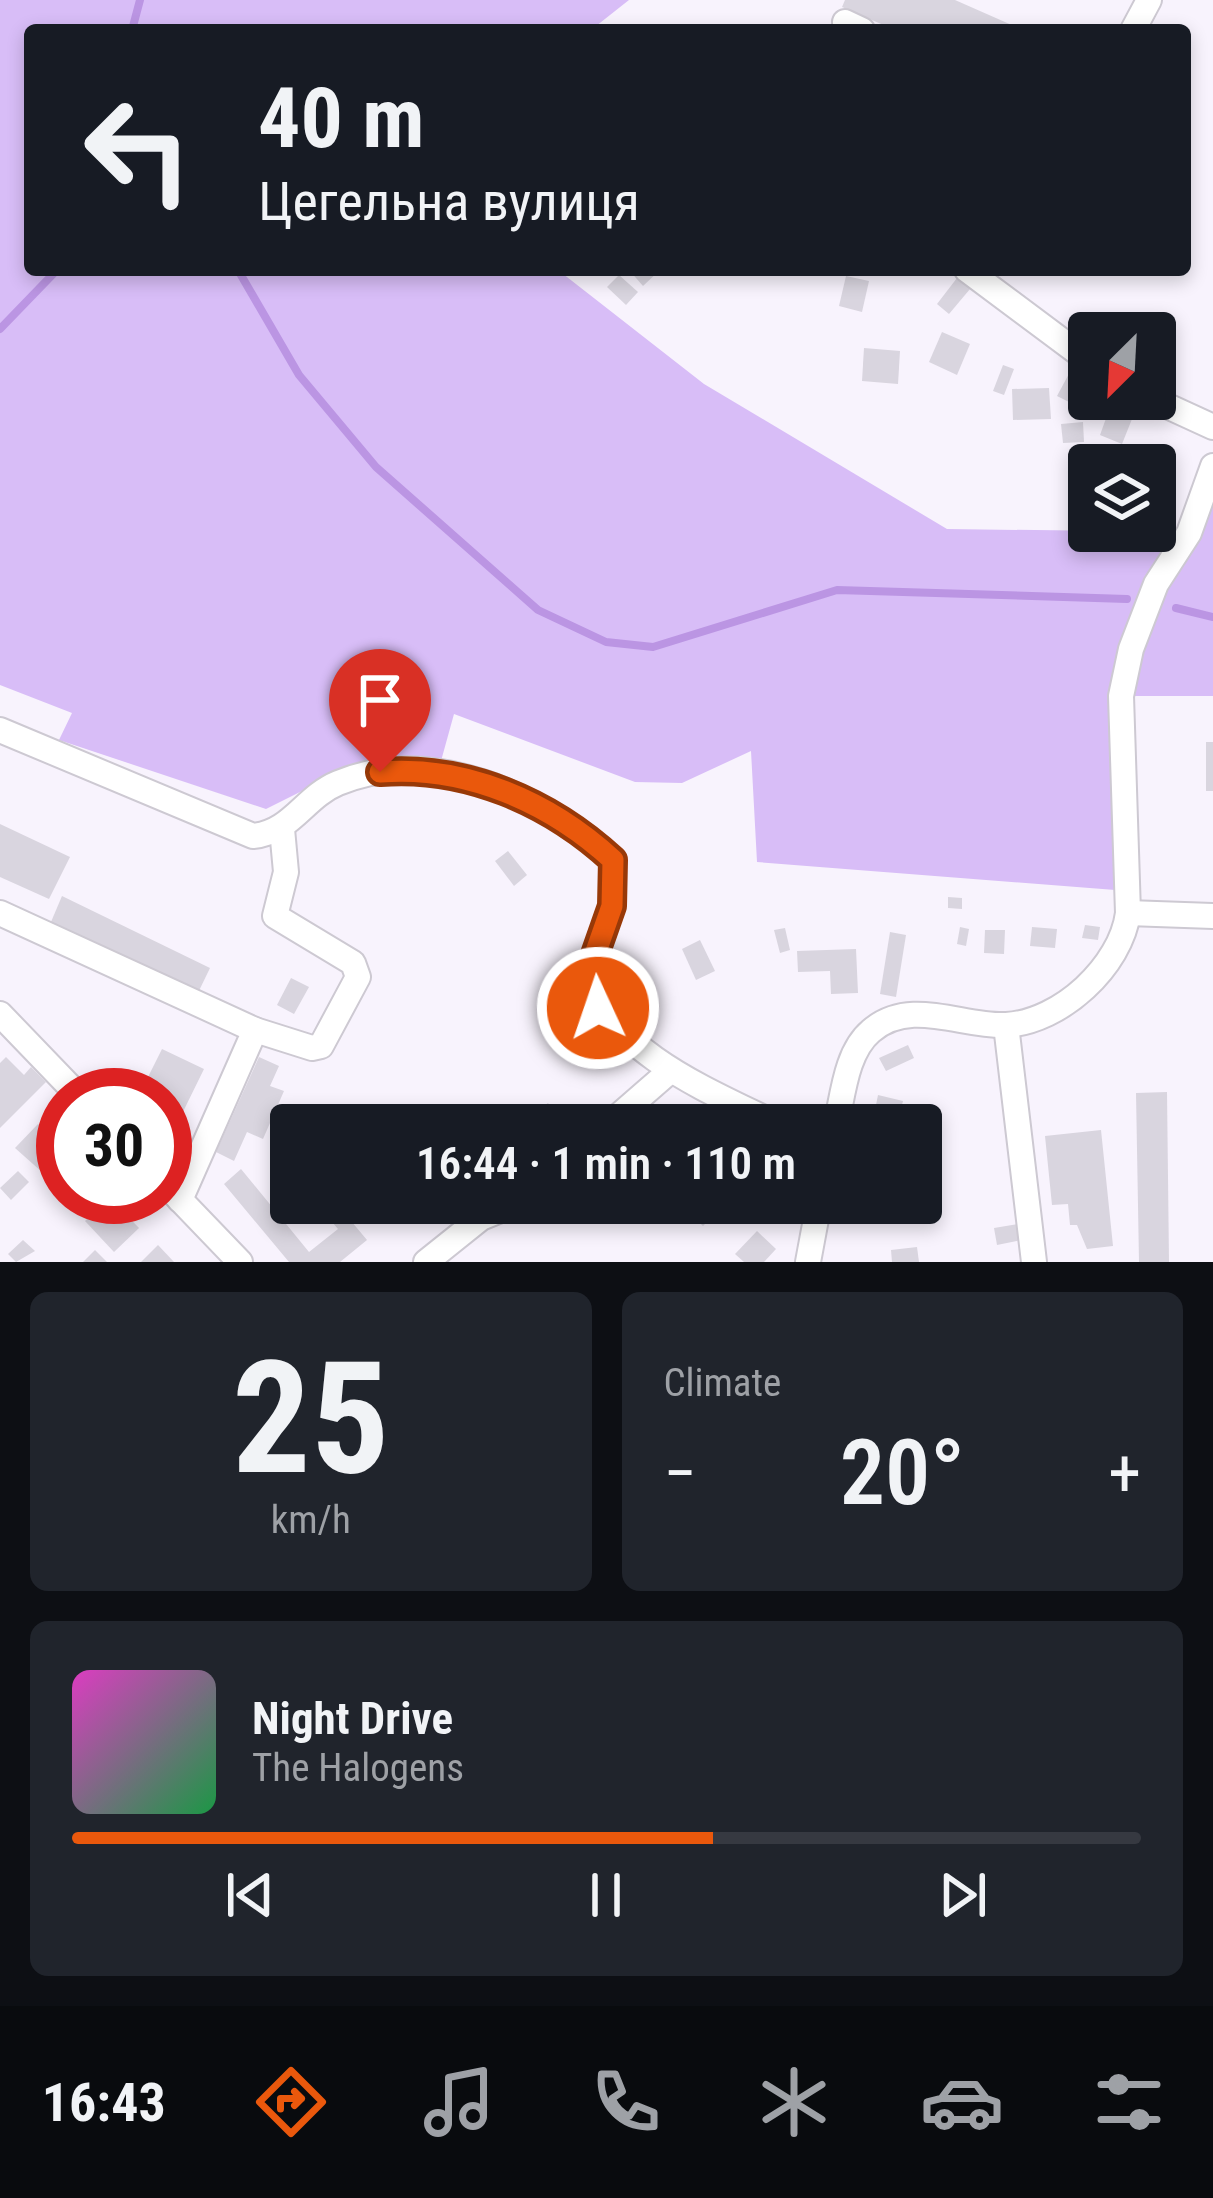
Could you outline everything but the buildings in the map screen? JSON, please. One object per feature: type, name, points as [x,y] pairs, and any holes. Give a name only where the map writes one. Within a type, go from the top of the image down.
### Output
[{"type":"street","points":[[975,276],[1068,345]]},
{"type":"street","points":[[1176,410],[1213,428]]},
{"type":"street","points":[[841,1104],[852,1059],[875,1027],[919,1015],[1006,1025],[1041,1016],[1090,983],[1120,947],[1128,913],[1121,696],[1131,650],[1156,584],[1189,532],[1213,466]]},
{"type":"street","points":[[0,730],[240,833],[282,829],[340,782],[380,772],[438,770],[478,779],[519,798],[596,844],[613,860],[616,886],[586,980],[598,1008],[670,1071],[736,1104]]},
{"type":"street","points":[[0,913],[255,1030],[312,1048],[321,1046],[358,977],[353,963],[275,916],[286,872],[282,829]]},
{"type":"street","points":[[1128,913],[1213,916]]},
{"type":"street","points":[[0,1015],[52,1068]]},
{"type":"street","points":[[1006,1025],[1034,1262]]},
{"type":"street","points":[[192,1154],[255,1030]]},
{"type":"street","points":[[632,1104],[670,1071]]},
{"type":"street","points":[[192,1212],[240,1262]]},
{"type":"street","points":[[426,1262],[474,1224]]},
{"type":"street","points":[[808,1262],[815,1224]]},
{"type":"shaded area","points":[[0,0],[629,0],[599,24],[24,24],[24,276],[566,276],[704,384],[947,529],[1068,530],[1068,552],[1176,552],[1176,532],[1189,532],[1213,466],[1213,696],[1121,696],[1128,891],[757,862],[751,751],[682,783],[635,782],[454,714],[441,761],[346,769],[266,809],[59,740],[72,713],[0,685]]},
{"type":"waterway","points":[[134,24],[140,0]]},
{"type":"waterway","points":[[0,329],[51,276]]},
{"type":"waterway","points":[[241,276],[299,375],[376,467],[538,610],[606,642],[653,647],[837,590],[1127,599]]},
{"type":"waterway","points":[[1176,608],[1213,617]]},
{"type":"route","points":[[380,772],[438,770],[478,779],[596,844],[613,860],[612,906],[586,980],[598,1008]]}]
